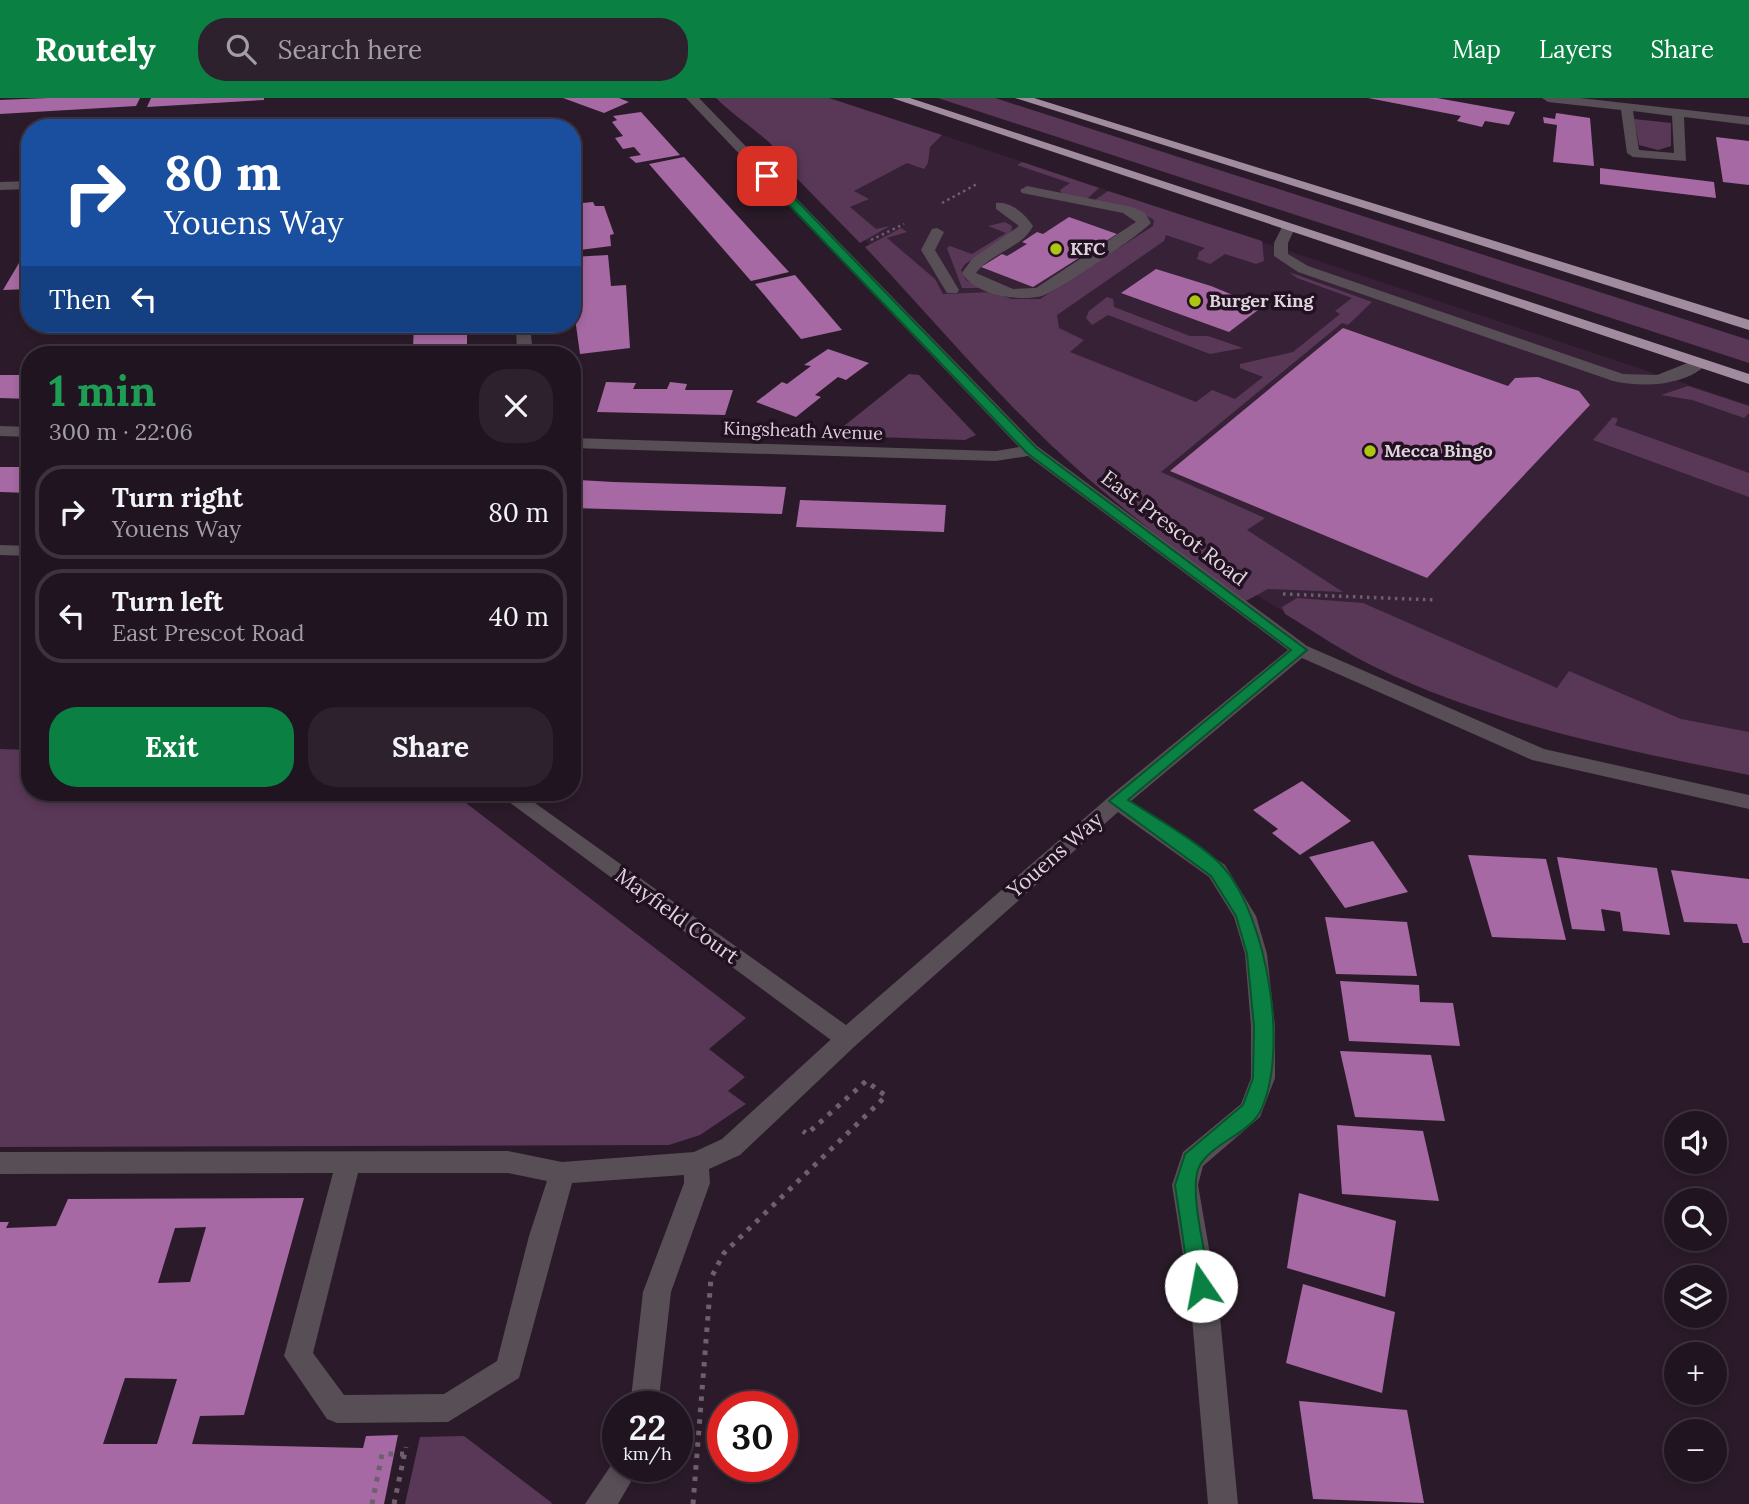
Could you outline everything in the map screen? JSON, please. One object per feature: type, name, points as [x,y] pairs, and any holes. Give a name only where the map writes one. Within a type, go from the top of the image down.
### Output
[{"type":"highway","points":[[898,98],[1749,379]]},
{"type":"highway","points":[[1021,98],[1749,325]]},
{"type":"street","name":"East Prescot Road","points":[[692,98],[1031,450],[1300,650],[1539,755],[1749,802]]},
{"type":"street","points":[[1548,98],[1749,121]]},
{"type":"street","points":[[1627,109],[1633,153],[1681,158],[1678,114]]},
{"type":"street","points":[[0,186],[21,185]]},
{"type":"street","points":[[1001,206],[1020,218],[1026,226],[1023,232],[977,262],[969,273],[972,278],[1011,294],[1040,292],[1144,223],[1140,216],[1127,210],[1027,190]]},
{"type":"street","points":[[1288,228],[1279,251],[1289,262],[1619,378],[1636,383],[1654,382],[1700,363]]},
{"type":"street","points":[[937,232],[928,250],[952,290]]},
{"type":"street","points":[[0,431],[21,432]]},
{"type":"street","name":"Kingsheath Avenue","points":[[581,443],[996,456],[1031,450]]},
{"type":"street","points":[[0,550],[21,551]]},
{"type":"street","name":"Youens Way","points":[[696,1163],[731,1147],[772,1106],[1117,801],[1300,650]]},
{"type":"street","name":"Mayfield Court","points":[[518,801],[847,1039]]},
{"type":"street","points":[[1117,801],[1162,829],[1217,871],[1245,915],[1256,954],[1263,1026],[1263,1078],[1251,1110],[1192,1160],[1185,1185],[1193,1247],[1205,1306],[1223,1504]]},
{"type":"street","points":[[0,1163],[508,1163],[562,1173],[696,1163],[697,1183],[657,1292],[646,1391]]},
{"type":"street","points":[[348,1164],[298,1356],[337,1409],[448,1408],[509,1368],[536,1259],[562,1173]]},
{"type":"street","points":[[600,1504],[615,1482]]},
{"type":"path","points":[[1250,613],[1283,594],[1436,600]]},
{"type":"path","points":[[693,1504],[711,1278],[724,1253],[886,1096],[866,1081],[807,1134],[772,1106]]},
{"type":"path","points":[[394,1504],[414,1408]]},
{"type":"path","points":[[372,1504],[382,1454],[404,1454]]},
{"type":"shaded area","points":[[716,98],[829,98],[942,135],[930,147],[928,163],[924,169],[907,163],[854,191],[869,199],[850,207],[876,229],[890,226],[860,243],[770,151],[772,145]]},
{"type":"shaded area","points":[[938,98],[995,98],[1749,340],[1749,363]]},
{"type":"shaded area","points":[[1634,119],[1671,123],[1671,146],[1658,150],[1639,145]]},
{"type":"shaded area","points":[[942,135],[1749,405],[1749,775],[1551,731],[1428,691],[1375,667],[1243,587],[1018,402],[829,202]]},
{"type":"shaded area","points":[[1022,162],[1099,188],[1087,199],[1062,194],[1060,190],[1070,183],[1017,165]]},
{"type":"shaded area","points":[[1108,191],[1262,241],[1264,261],[1256,264],[1225,254],[1210,264],[1197,259],[1199,252],[1205,248],[1166,235],[1164,241],[1057,315],[1059,328],[1084,340],[1070,352],[1196,402],[1212,390],[1235,399],[1263,377],[1240,368],[1240,364],[1293,352],[1340,314],[1335,311],[1352,298],[1297,278],[1289,272],[1372,302],[1348,325],[1342,323],[1161,472],[1265,518],[1247,530],[1343,592],[1268,589],[1246,601],[1221,583],[1122,507],[1051,445],[980,373],[865,247],[901,228],[907,232],[887,238],[935,279],[943,294],[993,292],[1011,299],[1040,299],[1153,226],[1154,220],[1133,208],[1095,200]]},
{"type":"shaded area","points":[[1005,222],[1012,226],[1011,235],[965,264],[961,270],[966,280],[983,288],[962,288],[947,248],[950,246],[972,254],[1006,233],[988,226]]},
{"type":"shaded area","points":[[1107,297],[1113,299],[1114,307],[1190,336],[1208,336],[1243,348],[1210,354],[1108,315],[1092,325],[1086,318],[1089,311]]},
{"type":"shaded area","points":[[909,374],[919,375],[976,435],[965,440],[845,436],[839,430]]},
{"type":"shaded area","points":[[1688,386],[1749,406],[1749,413],[1744,418],[1692,400],[1661,395]]},
{"type":"shaded area","points":[[1613,417],[1618,419],[1615,425],[1749,473],[1749,497],[1593,440]]},
{"type":"shaded area","points":[[1297,598],[1363,603],[1557,688],[1569,671],[1681,719],[1749,732],[1749,775],[1559,733],[1466,705],[1421,688],[1353,656],[1285,614],[1282,607]]},
{"type":"shaded area","points":[[0,749],[21,750],[21,801],[463,801],[746,1018],[709,1049],[745,1077],[728,1091],[746,1104],[700,1135],[669,1145],[0,1147]]},
{"type":"shaded area","points":[[464,1436],[552,1503],[405,1504],[420,1437]]},
{"type":"building","points":[[140,98],[136,106],[0,114],[0,100]]},
{"type":"building","points":[[151,98],[264,98],[264,100],[147,107]]},
{"type":"building","points":[[563,98],[619,98],[629,102],[604,113]]},
{"type":"building","points":[[1368,98],[1437,98],[1515,112],[1509,125],[1485,121],[1482,127],[1457,121],[1461,116]]},
{"type":"building","points":[[641,112],[680,155],[636,163],[629,157],[641,155],[634,147],[623,149],[615,138],[623,136],[612,122],[617,120],[613,116]]},
{"type":"building","points":[[1556,113],[1590,118],[1594,166],[1553,162],[1557,125],[1544,123],[1543,117],[1555,119]]},
{"type":"building","points":[[1716,137],[1749,141],[1749,185],[1723,182]]},
{"type":"building","points":[[684,157],[789,272],[751,281],[649,164]]},
{"type":"building","points":[[1600,168],[1714,182],[1716,198],[1600,184]]},
{"type":"building","points":[[593,202],[595,206],[604,206],[614,234],[610,235],[611,246],[581,250],[581,203]]},
{"type":"building","name":"KFC","points":[[1069,217],[1117,234],[1033,287],[981,267],[1002,254],[1007,256],[1027,244],[1022,242],[1037,232],[1043,234]]},
{"type":"building","points":[[608,255],[611,286],[626,285],[630,348],[581,354],[577,333],[581,333],[581,256]]},
{"type":"building","points":[[21,260],[21,289],[3,290]]},
{"type":"building","name":"Burger King","points":[[1156,269],[1211,286],[1262,307],[1229,332],[1121,293]]},
{"type":"building","points":[[795,275],[842,330],[801,339],[755,284]]},
{"type":"building","name":"Mecca Bingo","points":[[1343,328],[1508,386],[1515,378],[1538,377],[1579,391],[1590,405],[1427,578],[1170,471]]},
{"type":"building","points":[[414,333],[467,333],[467,346],[413,346]]},
{"type":"building","points":[[828,349],[869,363],[846,380],[838,377],[815,395],[821,397],[796,417],[756,402],[782,382],[787,384],[811,366],[804,365]]},
{"type":"building","points":[[0,375],[21,375],[21,399],[0,398]]},
{"type":"building","points":[[606,382],[636,383],[633,389],[667,389],[670,382],[687,384],[685,390],[733,390],[725,415],[597,412]]},
{"type":"building","points":[[0,467],[21,467],[21,493],[0,492]]},
{"type":"building","points":[[581,480],[786,487],[782,514],[581,508]]},
{"type":"building","points":[[800,500],[946,505],[944,532],[796,527]]},
{"type":"building","points":[[1302,781],[1351,821],[1300,855],[1272,833],[1278,829],[1253,810]]},
{"type":"building","points":[[1373,841],[1408,892],[1345,908],[1309,857]]},
{"type":"building","points":[[1468,855],[1546,859],[1566,940],[1492,937]]},
{"type":"building","points":[[1557,857],[1657,868],[1670,935],[1623,931],[1620,912],[1601,909],[1605,931],[1572,929]]},
{"type":"building","points":[[1671,870],[1749,879],[1749,943],[1743,943],[1737,924],[1684,922]]},
{"type":"building","points":[[1325,917],[1407,922],[1417,976],[1336,974]]},
{"type":"building","points":[[1340,981],[1419,985],[1420,1002],[1453,1003],[1460,1046],[1349,1041]]},
{"type":"building","points":[[1340,1051],[1431,1055],[1445,1121],[1355,1117]]},
{"type":"building","points":[[1337,1125],[1423,1131],[1439,1201],[1342,1194]]},
{"type":"building","points":[[1299,1193],[1396,1221],[1385,1297],[1287,1268]]},
{"type":"building","points":[[304,1198],[244,1415],[200,1416],[192,1444],[363,1448],[366,1436],[398,1435],[384,1504],[0,1504],[0,1222],[9,1222],[6,1228],[56,1226],[68,1199]],"holes":[[[206,1227],[190,1282],[158,1283],[175,1228]],[[125,1378],[177,1379],[157,1444],[103,1444]]]},
{"type":"building","points":[[1303,1284],[1395,1312],[1382,1393],[1286,1363]]},
{"type":"building","points":[[1299,1401],[1407,1410],[1424,1503],[1313,1499]]},
{"type":"place","name":"KFC","points":[[1056,249]]},
{"type":"place","name":"Burger King","points":[[1195,301]]},
{"type":"place","name":"Mecca Bingo","points":[[1370,451]]},
{"type":"route","points":[[767,176],[1031,450],[1300,650],[1117,801],[1162,829],[1217,871],[1245,915],[1256,954],[1263,1026],[1263,1078],[1251,1110],[1192,1160],[1185,1185],[1201,1286]]}]
